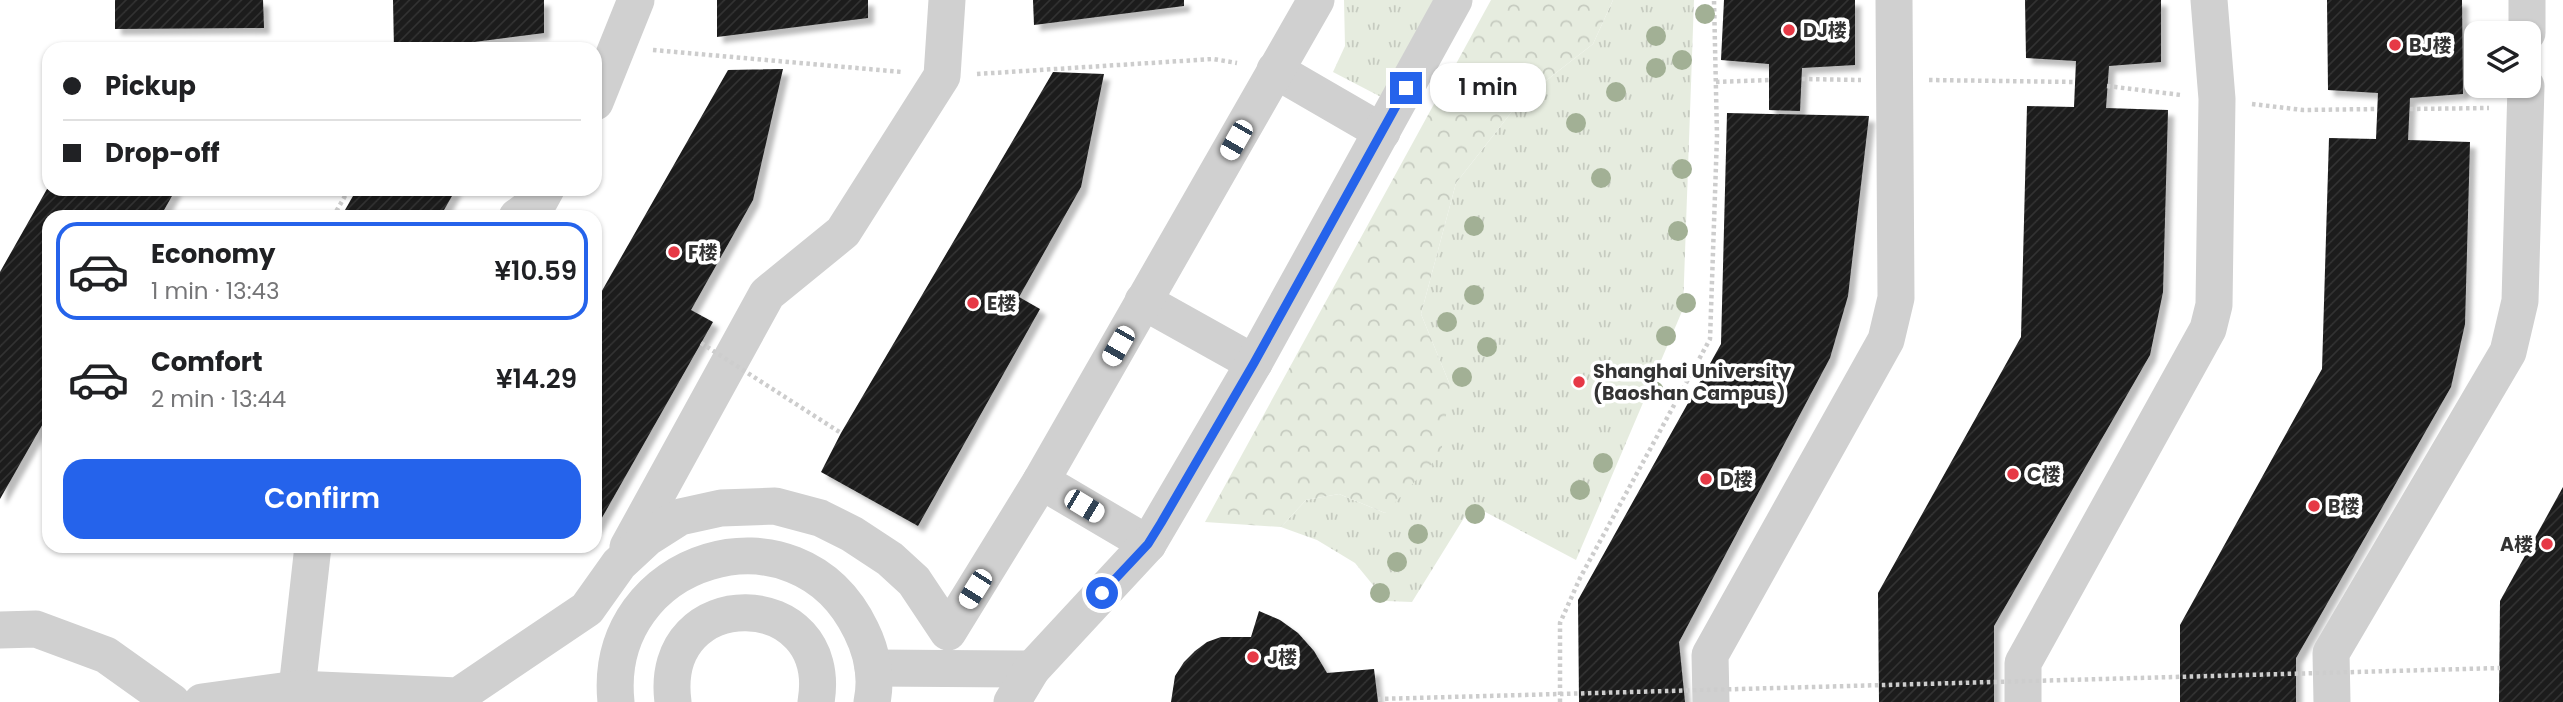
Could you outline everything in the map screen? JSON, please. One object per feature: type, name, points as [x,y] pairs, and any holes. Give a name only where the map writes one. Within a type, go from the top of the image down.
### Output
[{"type":"street","points":[[602,85],[636,0]]},
{"type":"street","points":[[202,702],[297,689],[460,699],[587,610],[612,573],[767,294],[843,232],[942,76],[947,0]]},
{"type":"street","points":[[612,573],[647,538],[680,517],[721,508],[775,506],[820,518],[852,534],[890,559],[914,581],[948,632],[1041,481],[1315,0]]},
{"type":"street","points":[[1012,702],[1032,669],[1148,544],[1254,363],[1454,0]]},
{"type":"street","points":[[1711,702],[1710,655],[1886,340],[1896,298],[1894,0]]},
{"type":"street","points":[[2023,702],[2023,663],[2208,328],[2214,305],[2217,99],[2209,0]]},
{"type":"street","points":[[2527,0],[2527,21]]},
{"type":"street","points":[[1275,71],[1382,132]]},
{"type":"street","points":[[2332,702],[2331,653],[2508,352],[2520,301],[2526,98]]},
{"type":"street","points":[[526,210],[542,196]]},
{"type":"street","points":[[1143,301],[1254,363]]},
{"type":"street","points":[[1041,481],[1148,544]]},
{"type":"street","points":[[721,508],[728,556]]},
{"type":"street","points":[[822,581],[852,534]]},
{"type":"street","points":[[297,689],[312,553]]},
{"type":"street","points":[[616,702],[614,686],[618,657],[635,615],[651,595],[679,573],[694,565],[728,556],[746,555],[776,559],[796,566],[822,581],[839,596],[855,617],[866,640],[873,685],[1032,669]]},
{"type":"street","points":[[758,613],[776,559]]},
{"type":"street","points":[[612,573],[641,608]]},
{"type":"street","points":[[679,573],[708,622]]},
{"type":"street","points":[[618,657],[673,685],[684,644],[698,628],[737,612],[758,613],[778,619],[795,631],[808,647],[816,667],[817,702]]},
{"type":"street","points":[[808,647],[855,617]]},
{"type":"street","points":[[0,630],[36,629],[106,655],[172,702]]},
{"type":"path","points":[[1560,702],[1560,623],[1580,579],[1710,339],[1717,136],[1714,0]]},
{"type":"path","points":[[1802,79],[2075,82]]},
{"type":"path","points":[[1716,82],[1769,80]]},
{"type":"path","points":[[701,343],[841,433]]},
{"type":"path","points":[[1378,699],[2500,668]]},
{"type":"green space","points":[[1344,0],[1437,0],[1383,98],[1333,72],[1345,46]]},
{"type":"green space","points":[[1491,0],[1613,0],[1593,44],[1521,100],[1456,183],[1421,314],[1450,385],[1441,454],[1385,513],[1339,494],[1306,500],[1281,527],[1205,522]]},
{"type":"green space","points":[[1613,0],[1694,0],[1683,309],[1576,560],[1472,505],[1412,602],[1386,601],[1355,563],[1317,540],[1281,527],[1306,500],[1339,494],[1385,513],[1450,385],[1421,314],[1456,183],[1521,100],[1593,44]]},
{"type":"building","points":[[115,0],[263,0],[264,28],[115,29]]},
{"type":"building","points":[[393,0],[544,0],[544,33],[474,42],[394,42]]},
{"type":"building","points":[[717,0],[868,0],[868,18],[717,37]]},
{"type":"building","points":[[1033,0],[1184,0],[1184,6],[1034,25]]},
{"type":"building","name":"DJ楼","points":[[1724,0],[1855,0],[1855,65],[1802,68],[1800,111],[1769,110],[1769,64],[1721,60]]},
{"type":"building","name":"C楼","points":[[2025,0],[2161,0],[2161,62],[2109,66],[2106,108],[2168,110],[2163,292],[2150,355],[1994,626],[1994,702],[1879,702],[1878,593],[2021,337],[2027,106],[2074,107],[2076,61],[2026,58]]},
{"type":"building","name":"B楼","points":[[2327,0],[2462,0],[2463,94],[2410,98],[2408,140],[2470,142],[2465,324],[2451,387],[2296,658],[2296,702],[2180,702],[2180,625],[2322,369],[2329,138],[2376,139],[2378,93],[2328,90]]},
{"type":"building","name":"F楼","points":[[783,69],[753,200],[691,310],[713,322],[602,518],[602,291],[728,70]]},
{"type":"building","name":"E楼","points":[[1053,72],[1104,74],[1081,187],[1019,297],[1040,309],[918,526],[821,472],[841,433]]},
{"type":"building","name":"D楼","points":[[1727,113],[1869,116],[1848,296],[1830,358],[1679,642],[1685,702],[1579,702],[1578,600],[1721,344]]},
{"type":"building","points":[[43,196],[172,196],[164,210],[42,210],[42,425],[0,499],[0,272]]},
{"type":"building","points":[[353,196],[452,196],[444,210],[345,210]]},
{"type":"building","name":"A楼","points":[[2563,487],[2563,702],[2499,702],[2500,601]]},
{"type":"building","name":"J楼","points":[[1259,611],[1280,620],[1298,633],[1314,651],[1327,673],[1374,669],[1378,702],[1171,702],[1175,676],[1184,662],[1207,642],[1221,637],[1251,637]]},
{"type":"place","name":"DJ楼","points":[[1789,30]]},
{"type":"place","name":"BJ楼","points":[[2395,45]]},
{"type":"place","name":"F楼","points":[[674,252]]},
{"type":"place","name":"E楼","points":[[973,303]]},
{"type":"place","name":"Shanghai University (Baoshan Campus)","points":[[1579,382]]},
{"type":"place","name":"C楼","points":[[2013,474]]},
{"type":"place","name":"D楼","points":[[1706,479]]},
{"type":"place","name":"B楼","points":[[2314,506]]},
{"type":"place","name":"A楼","points":[[2547,544]]},
{"type":"place","name":"J楼","points":[[1253,657]]},
{"type":"route","points":[[1102,593],[1148,544],[1161,523],[1254,363],[1406,88]]}]
